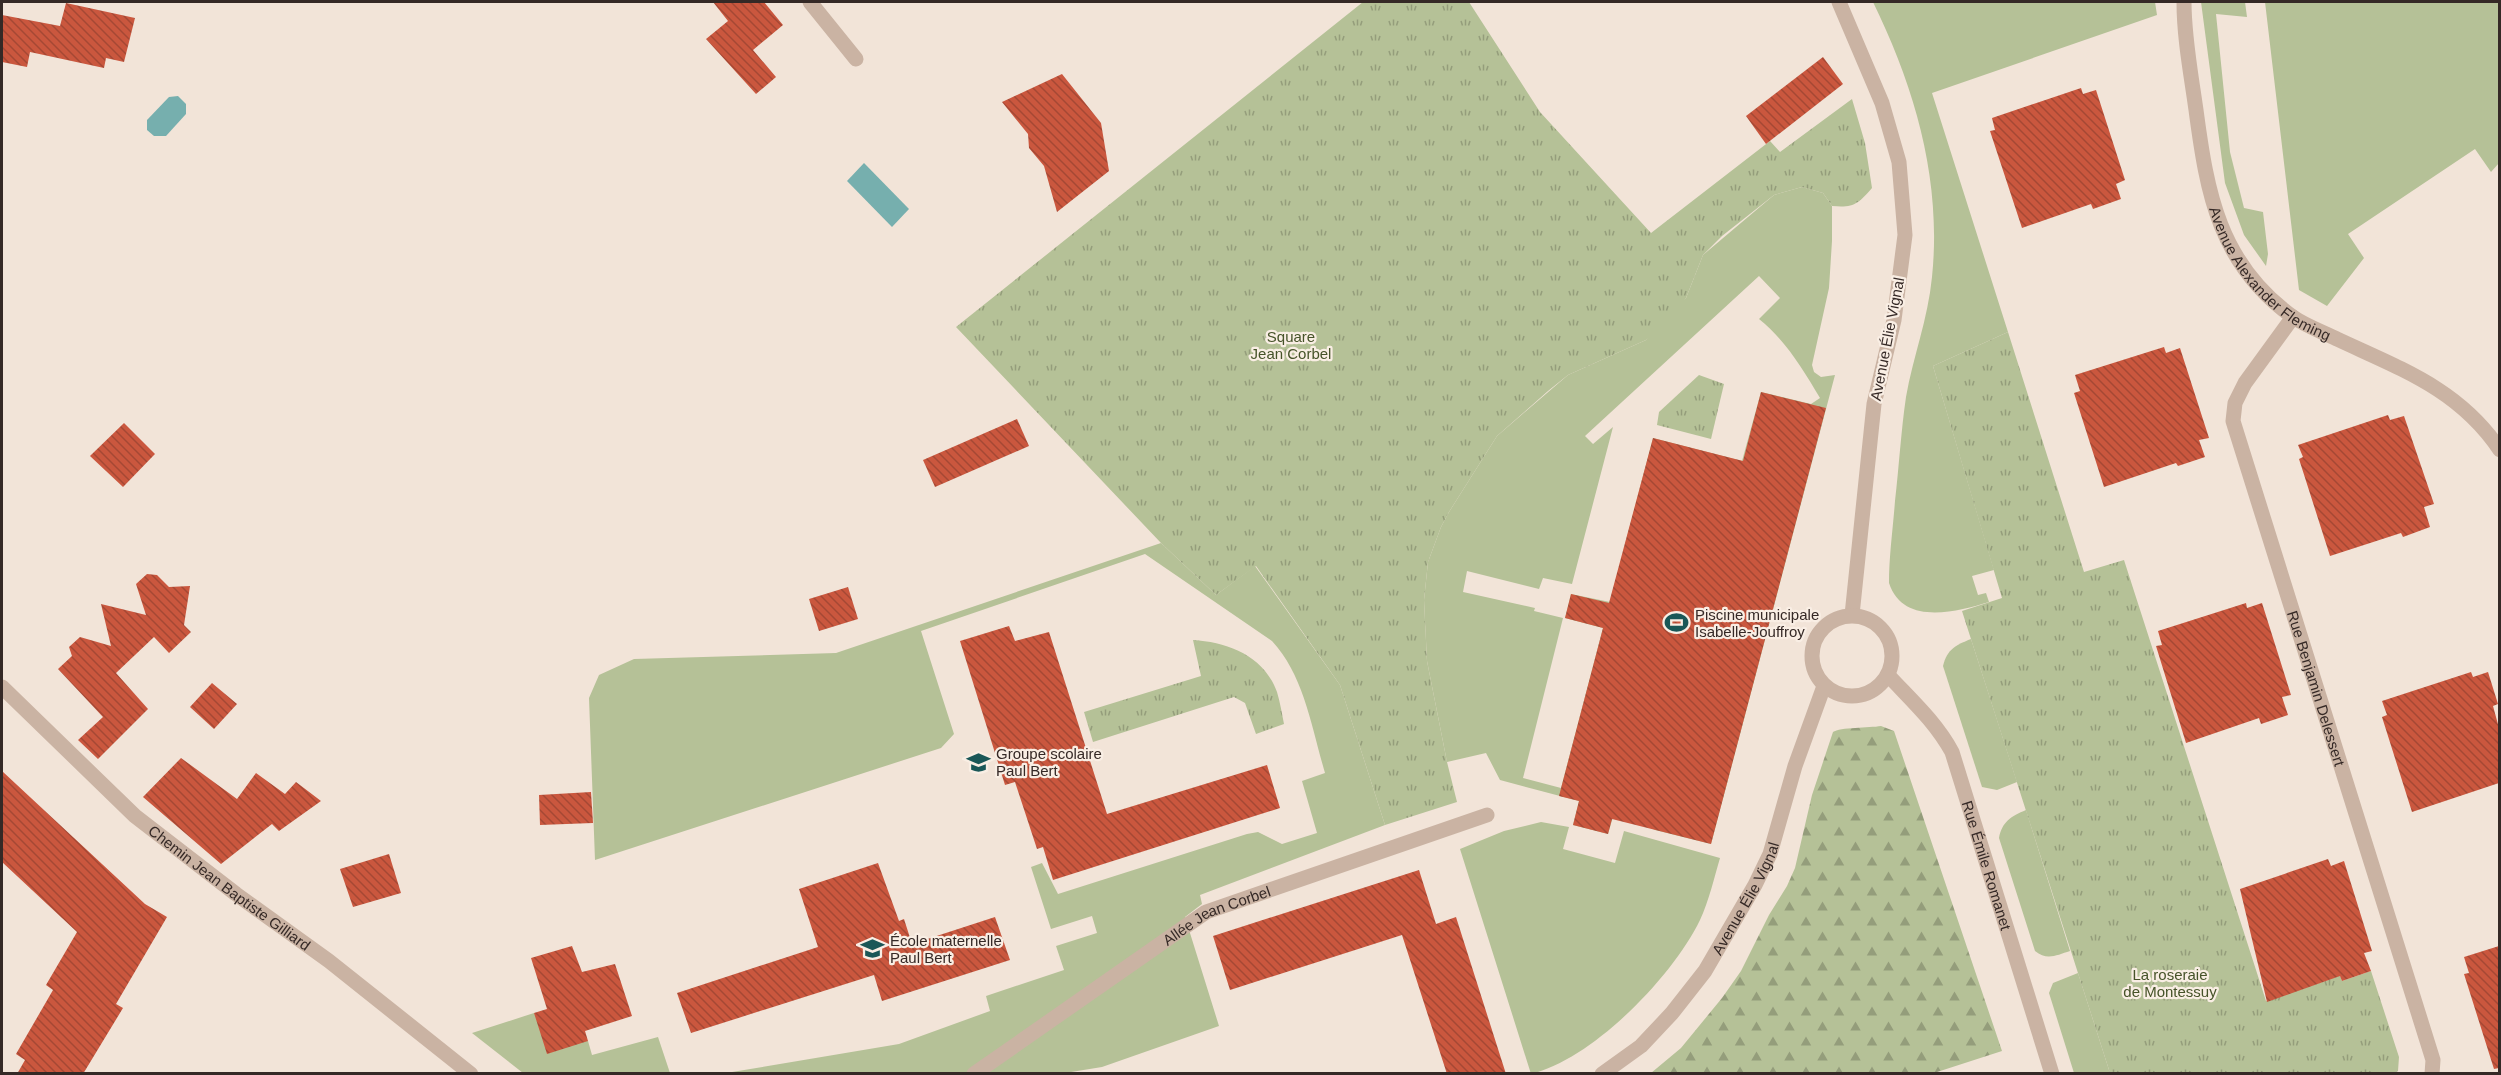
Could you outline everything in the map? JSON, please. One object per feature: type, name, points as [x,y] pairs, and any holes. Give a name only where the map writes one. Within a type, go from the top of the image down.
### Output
[{"type":"street","points":[[810,2],[856,59]]},
{"type":"street","name":"Avenue Élie Vignal","points":[[1839,2],[1882,103],[1899,162],[1905,235],[1894,320],[1874,404],[1851,615]]},
{"type":"street","name":"Avenue Alexander Fleming","points":[[2184,2],[2209,195],[2231,248],[2249,275],[2293,317],[2412,373],[2442,391],[2487,431],[2499,450]]},
{"type":"street","name":"Rue Benjamin Delessert","points":[[2293,317],[2245,383],[2235,403],[2233,421],[2433,1060],[2432,1074]]},
{"type":"street","points":[[1851,615],[1876,623],[1885,632],[1893,654],[1888,675],[1881,685],[1859,696],[1834,693],[1824,686],[1813,666],[1814,643],[1819,633],[1828,624],[1851,615]]},
{"type":"street","name":"Rue Émile Romanet","points":[[1888,675],[1929,717],[1952,752],[2052,1074]]},
{"type":"street","name":"Avenue Élie Vignal","points":[[1602,1074],[1641,1046],[1672,1013],[1705,971],[1755,885],[1770,854],[1795,766],[1824,686]]},
{"type":"street","name":"Chemin Jean Baptiste Gilliard","points":[[2,687],[135,816],[236,894],[329,961],[471,1074]]},
{"type":"street","name":"Allée Jean Corbel","points":[[974,1074],[1206,912],[1487,815]]},
{"type":"green space","name":"Square Jean Corbel","points":[[1363,2],[1469,2],[1540,112],[1651,233],[1770,141],[1780,152],[1852,99],[1865,143],[1872,188],[1855,204],[1846,206],[1832,206],[1823,193],[1802,187],[1774,195],[1722,236],[1703,255],[1686,298],[1666,326],[1646,340],[1568,375],[1497,436],[1449,512],[1428,562],[1424,600],[1427,661],[1457,802],[1385,825],[1340,685],[1256,566],[1216,595],[1161,543],[956,327]]},
{"type":"green space","points":[[1873,2],[2155,2],[2157,15],[1932,93],[2008,332],[1933,366],[1994,570],[1972,576],[1978,595],[1986,593],[1989,602],[1947,612],[1918,611],[1906,606],[1896,597],[1889,583],[1904,410],[1930,293],[1934,241],[1933,205],[1922,135],[1901,68]]},
{"type":"green space","points":[[2201,2],[2245,2],[2247,17],[2216,14],[2230,152],[2244,208],[2263,212],[2268,254],[2266,266],[2244,235],[2225,183]]},
{"type":"green space","points":[[2265,2],[2499,2],[2499,163],[2491,172],[2475,149],[2348,234],[2364,258],[2327,306],[2299,290]]},
{"type":"green space","points":[[1802,187],[1823,193],[1832,206],[1829,288],[1812,365],[1814,372],[1821,377],[1835,375],[1711,844],[1655,830],[1615,810],[1608,834],[1573,825],[1579,801],[1500,780],[1486,753],[1447,762],[1427,661],[1424,600],[1428,562],[1449,512],[1497,436],[1568,375],[1646,340],[1686,298],[1703,255],[1774,195]],"holes":[[[1759,276],[1780,298],[1759,319],[1785,346],[1820,398],[1811,404],[1761,392],[1742,461],[1653,438],[1610,602],[1571,594],[1565,618],[1603,628],[1561,788],[1523,778],[1563,618],[1534,611],[1535,608],[1463,592],[1467,571],[1539,589],[1543,578],[1572,584],[1613,427],[1593,444],[1585,436]]]},
{"type":"green space","name":"La roseraie de Montessuy","points":[[2008,332],[2084,572],[2124,560],[2266,1001],[2331,979],[2339,972],[2342,981],[2371,971],[2399,1057],[2398,1071],[2394,1073],[2110,1073],[1962,611],[2002,598],[1933,366]]},
{"type":"green space","points":[[1699,375],[1724,384],[1711,439],[1657,425],[1659,412]]},
{"type":"green space","points":[[1161,543],[1216,595],[1255,566],[1340,685],[1385,825],[1200,895],[1202,904],[1185,917],[1219,1026],[1102,1067],[1065,1073],[726,1073],[899,1044],[990,1011],[986,996],[1064,970],[1056,946],[1097,933],[1092,916],[1051,929],[1031,867],[1042,863],[1058,894],[1247,834],[1258,832],[1282,844],[1317,833],[1302,781],[1325,773],[1306,703],[1292,670],[1272,641],[1145,554],[921,631],[954,734],[941,748],[595,860],[589,698],[599,675],[634,659],[836,653]]},
{"type":"green space","points":[[1971,639],[2017,782],[1997,790],[1982,787],[1943,666],[1947,655],[1953,648]]},
{"type":"green space","points":[[1193,640],[1232,648],[1254,660],[1271,680],[1277,692],[1284,724],[1256,734],[1245,703],[1234,697],[1093,742],[1084,712],[1201,676]]},
{"type":"green space","points":[[1881,726],[1894,731],[2002,1051],[1934,1073],[1651,1073],[1681,1048],[1722,998],[1741,971],[1769,915],[1787,886],[1795,868],[1812,795],[1833,732],[1848,728]]},
{"type":"green space","points":[[2026,810],[2070,951],[2052,956],[2044,956],[2035,951],[1999,838],[2008,820]]},
{"type":"green space","points":[[1541,822],[1569,827],[1563,849],[1615,863],[1624,831],[1720,858],[1700,920],[1671,966],[1651,989],[1605,1033],[1580,1051],[1555,1065],[1531,1074],[1460,849],[1504,831]]},
{"type":"green space","points":[[2078,973],[2110,1073],[2074,1073],[2049,993],[2053,983]]},
{"type":"green space","points":[[534,1013],[588,1041],[592,1055],[658,1037],[670,1073],[523,1073],[472,1033]]},
{"type":"water","points":[[178,96],[186,104],[186,114],[166,136],[154,136],[147,130],[147,120],[169,97]]},
{"type":"water","points":[[864,163],[909,209],[892,227],[847,181]]},
{"type":"building","points":[[713,2],[764,2],[783,25],[753,50],[776,77],[756,94],[706,39],[728,21]]},
{"type":"building","points":[[66,3],[135,18],[124,62],[106,58],[104,68],[30,52],[27,67],[2,62],[2,15],[60,26]]},
{"type":"building","points":[[1823,57],[1843,84],[1766,144],[1746,116]]},
{"type":"building","points":[[1062,74],[1101,123],[1109,171],[1057,212],[1044,166],[1029,148],[1028,134],[1002,102]]},
{"type":"building","points":[[2081,88],[2083,94],[2096,90],[2125,180],[2116,184],[2121,199],[2093,209],[2091,204],[2022,228],[1990,131],[1995,130],[1992,118]]},
{"type":"building","points":[[2164,347],[2166,353],[2180,348],[2209,438],[2199,440],[2205,457],[2178,466],[2176,463],[2104,487],[2074,393],[2080,391],[2075,375]]},
{"type":"building","name":"Piscine municipale Isabelle-Jouffroy","points":[[1761,392],[1826,408],[1711,844],[1612,819],[1608,834],[1573,825],[1579,801],[1559,796],[1603,628],[1565,618],[1571,594],[1609,603],[1653,438],[1743,461]]},
{"type":"building","points":[[2388,415],[2390,420],[2404,416],[2434,504],[2424,507],[2430,527],[2403,537],[2401,533],[2330,556],[2299,459],[2303,457],[2298,445]]},
{"type":"building","points":[[1017,419],[1029,446],[935,487],[923,460]]},
{"type":"building","points":[[124,423],[155,454],[123,487],[90,456]]},
{"type":"building","points":[[147,574],[157,575],[169,587],[190,586],[184,625],[191,632],[169,653],[154,637],[116,673],[148,709],[98,759],[78,740],[103,717],[58,669],[72,656],[69,647],[80,637],[111,646],[101,604],[146,615],[136,584]]},
{"type":"building","points":[[848,587],[858,619],[819,631],[809,599]]},
{"type":"building","points":[[2246,603],[2247,608],[2262,603],[2291,695],[2282,697],[2288,715],[2261,724],[2259,718],[2186,743],[2156,646],[2162,645],[2158,631]]},
{"type":"building","points":[[1009,626],[1015,641],[1049,632],[1107,814],[1267,765],[1280,808],[1053,880],[1043,847],[1037,849],[1015,782],[1005,785],[960,641]]},
{"type":"building","points":[[2471,672],[2473,677],[2488,672],[2498,704],[2493,706],[2499,728],[2499,783],[2412,812],[2382,717],[2387,715],[2382,701]]},
{"type":"building","points":[[212,683],[237,704],[214,729],[190,707]]},
{"type":"building","points":[[181,758],[237,799],[256,773],[285,794],[296,782],[321,801],[279,831],[272,824],[221,864],[143,797]]},
{"type":"building","points":[[2,771],[145,904],[167,917],[116,1004],[123,1008],[83,1074],[17,1074],[25,1060],[16,1054],[53,990],[46,985],[77,932],[2,862]]},
{"type":"building","points":[[591,792],[593,823],[540,825],[539,795]]},
{"type":"building","points":[[389,854],[401,893],[353,907],[340,869]]},
{"type":"building","points":[[2328,859],[2331,866],[2344,861],[2372,951],[2364,953],[2371,971],[2342,981],[2340,976],[2267,1002],[2240,889]]},
{"type":"building","points":[[878,863],[899,921],[904,919],[912,944],[995,917],[1010,960],[882,1001],[874,975],[691,1033],[677,993],[818,947],[799,889]]},
{"type":"building","points":[[1419,870],[1436,924],[1456,917],[1506,1074],[1447,1074],[1402,935],[1230,990],[1213,936]]},
{"type":"building","points":[[572,946],[582,972],[615,964],[632,1016],[585,1031],[588,1041],[547,1054],[534,1013],[547,1009],[531,958]]},
{"type":"building","points":[[2499,946],[2499,1068],[2494,1069],[2464,974],[2469,973],[2464,957]]},
{"type":"place","name":"Piscine municipale Isabelle-Jouffroy","points":[[1677,623]]},
{"type":"place","name":"Groupe scolaire Paul Bert","points":[[978,762]]},
{"type":"place","name":"École maternelle Paul Bert","points":[[872,949]]}]
